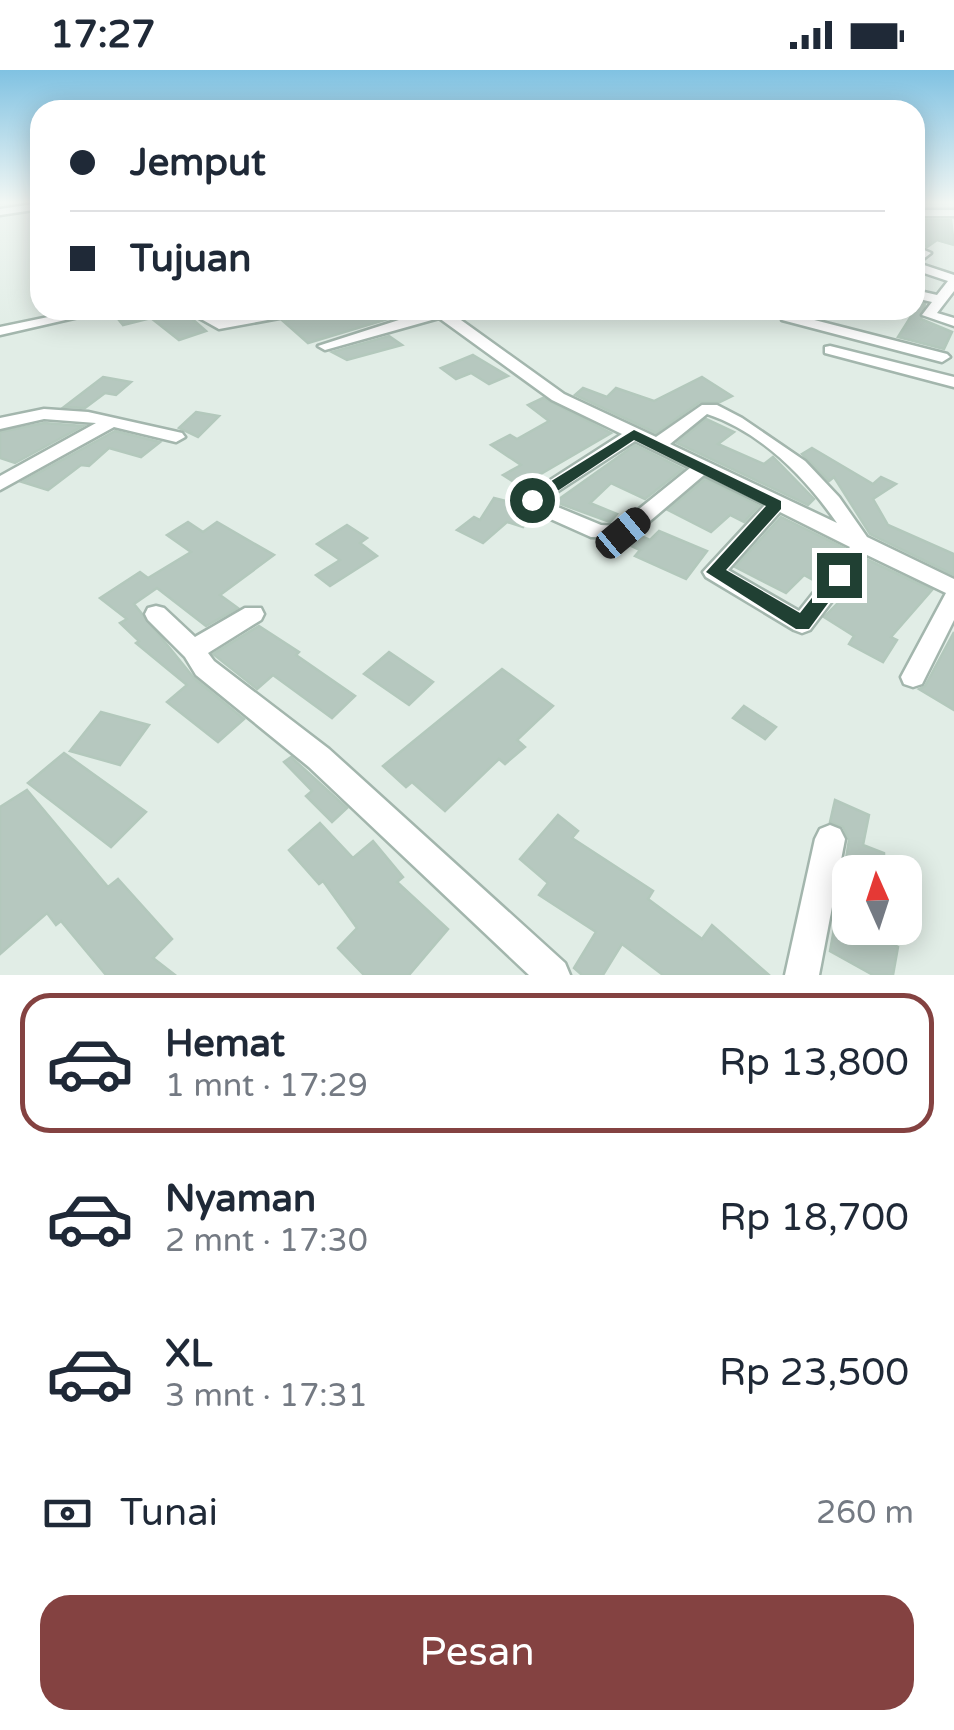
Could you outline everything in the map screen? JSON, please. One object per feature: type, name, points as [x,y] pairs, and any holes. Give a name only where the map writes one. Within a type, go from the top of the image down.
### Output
[{"type":"street","points":[[925,271],[950,290]]},
{"type":"street","points":[[925,293],[950,290]]},
{"type":"street","points":[[950,290],[929,315],[954,322]]},
{"type":"street","points":[[0,330],[51,320]]},
{"type":"street","points":[[208,320],[232,324],[252,320]]},
{"type":"street","points":[[325,346],[413,320]]},
{"type":"street","points":[[451,320],[558,397],[954,588]]},
{"type":"street","points":[[798,320],[873,340],[948,352],[933,376]]},
{"type":"street","points":[[858,357],[873,340]]},
{"type":"street","points":[[830,350],[954,382]]},
{"type":"street","points":[[0,424],[44,410],[176,437]]},
{"type":"street","points":[[656,446],[702,410],[730,417],[795,458],[832,496],[862,546]]},
{"type":"street","points":[[0,484],[108,424]]},
{"type":"street","points":[[634,434],[534,498],[532,504],[598,532],[623,533],[701,468]]},
{"type":"street","points":[[776,505],[714,572],[802,624],[862,546]]},
{"type":"street","points":[[912,677],[954,598]]},
{"type":"street","points":[[156,614],[194,650],[205,668],[319,758],[554,975]]},
{"type":"street","points":[[194,650],[252,614]]},
{"type":"street","points":[[802,975],[830,839]]},
{"type":"building","points":[[154,320],[193,320],[206,331],[179,340]]},
{"type":"building","points":[[288,320],[385,320],[308,343],[283,321]]},
{"type":"building","points":[[909,320],[923,320],[952,332],[944,349],[898,337]]},
{"type":"building","points":[[389,336],[402,345],[347,360],[332,352]]},
{"type":"building","points":[[473,355],[508,376],[489,384],[471,373],[456,379],[441,368]]},
{"type":"building","points":[[103,377],[131,382],[116,395],[105,393],[85,408],[64,407]]},
{"type":"building","points":[[702,377],[732,396],[720,402],[700,402],[656,433],[575,395],[583,388],[607,397],[616,388],[654,401]]},
{"type":"building","points":[[543,398],[611,433],[520,486],[503,475],[521,465],[491,445],[510,435],[517,439],[549,421],[528,405]]},
{"type":"building","points":[[196,412],[219,416],[198,437],[179,428]]},
{"type":"building","points":[[706,419],[734,432],[718,444],[764,464],[773,457],[814,499],[808,505],[677,443]]},
{"type":"building","points":[[44,423],[83,426],[15,463],[0,458],[0,432]]},
{"type":"building","points":[[115,431],[160,442],[141,457],[109,448],[89,466],[81,465],[48,490],[22,482]]},
{"type":"building","points":[[635,445],[683,469],[645,499],[611,483],[590,503],[617,514],[610,522],[555,502]]},
{"type":"building","points":[[812,448],[873,484],[881,477],[896,484],[873,499],[888,525],[954,554],[954,575],[870,534],[834,477],[829,481],[802,454]]},
{"type":"building","points":[[705,479],[759,506],[744,522],[730,515],[711,532],[668,510]]},
{"type":"building","points":[[494,498],[522,505],[531,514],[523,527],[507,522],[483,543],[457,530],[474,517],[480,520]]},
{"type":"building","points":[[781,517],[844,548],[822,576],[819,573],[813,580],[804,575],[786,593],[735,567]]},
{"type":"building","points":[[188,522],[203,532],[217,522],[274,555],[220,595],[238,608],[206,626],[157,588],[134,604],[194,678],[244,719],[218,742],[167,702],[187,685],[136,643],[139,641],[120,623],[127,619],[100,598],[140,572],[148,578],[191,552],[167,535]]},
{"type":"building","points":[[347,525],[367,538],[360,543],[377,556],[330,586],[316,575],[340,560],[317,544]]},
{"type":"building","points":[[659,531],[707,551],[686,579],[635,556],[640,550],[623,542],[639,535],[650,540]]},
{"type":"building","points":[[868,560],[932,590],[891,637],[897,640],[883,662],[849,644],[854,636],[824,617],[850,591],[846,588]]},
{"type":"building","points":[[259,626],[355,696],[332,718],[273,675],[257,689],[213,654]]},
{"type":"building","points":[[954,632],[954,710],[919,689],[925,686]]},
{"type":"building","points":[[389,652],[433,682],[409,705],[364,674]]},
{"type":"building","points":[[502,669],[553,706],[517,740],[525,747],[505,764],[499,759],[445,811],[412,782],[406,787],[383,766]]},
{"type":"building","points":[[744,706],[776,727],[765,739],[733,718]]},
{"type":"building","points":[[101,712],[149,725],[120,765],[70,751]]},
{"type":"building","points":[[64,753],[146,812],[111,847],[28,783]]},
{"type":"building","points":[[291,757],[347,808],[332,822],[306,796],[312,791],[284,762]]},
{"type":"building","points":[[27,790],[108,887],[118,879],[172,939],[153,958],[175,975],[106,975],[61,921],[56,925],[47,913],[0,954],[0,807]]},
{"type":"building","points":[[835,800],[869,815],[863,845],[884,855],[847,855],[849,840],[843,827],[830,822]]},
{"type":"building","points":[[558,815],[578,831],[572,838],[653,891],[648,899],[702,939],[712,925],[769,975],[663,975],[622,944],[603,975],[582,975],[574,968],[596,932],[539,895],[548,883],[520,859]]},
{"type":"building","points":[[320,823],[353,858],[373,841],[403,877],[397,882],[448,929],[409,975],[364,975],[338,948],[357,928],[323,881],[319,884],[289,850]]},
{"type":"building","points":[[832,940],[832,945],[898,947],[893,975],[873,975],[830,951]]},
{"type":"route","points":[[532,500],[634,434],[776,505],[714,572],[802,624],[839,575]]}]
